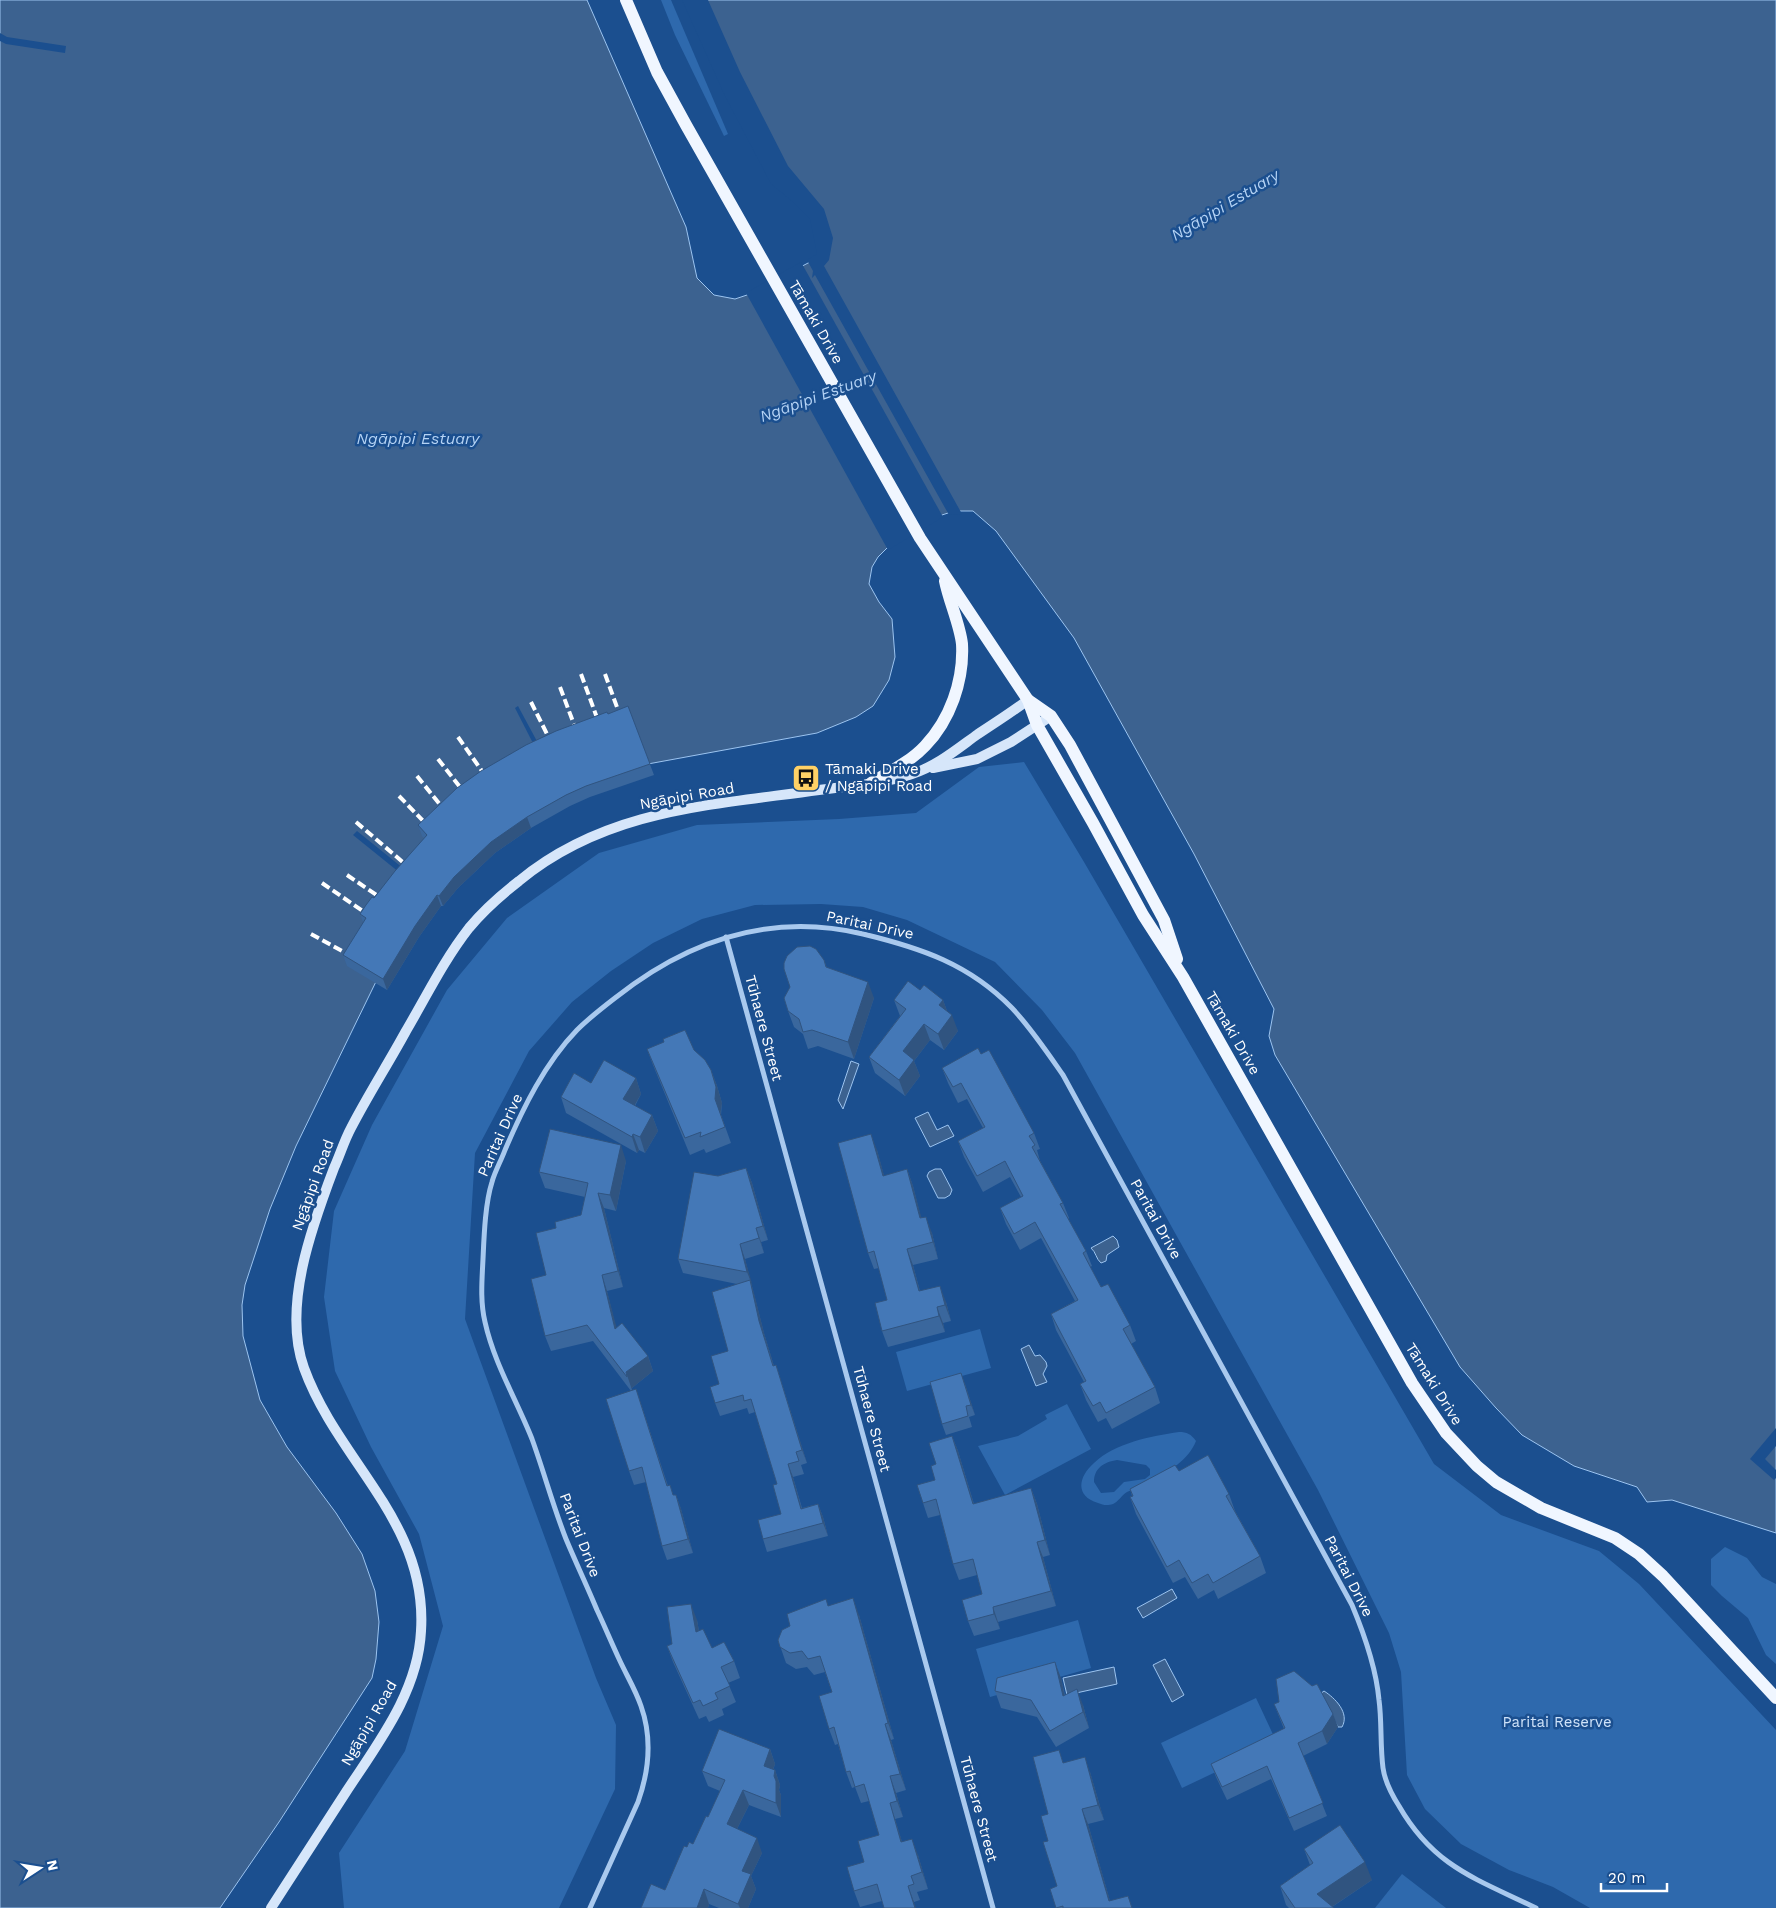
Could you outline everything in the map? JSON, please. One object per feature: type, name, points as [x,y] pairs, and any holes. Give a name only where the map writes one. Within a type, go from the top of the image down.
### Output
[{"type":"main road","name":"Tāmaki Drive","points":[[626,0],[661,80],[920,538],[1028,700],[1037,725],[1143,915],[1183,978],[1412,1383],[1446,1433],[1477,1466],[1512,1492],[1541,1508],[1615,1538],[1639,1554],[1663,1576],[1776,1698]]},
{"type":"main road","points":[[871,782],[898,767],[924,747],[936,733],[956,695],[961,672],[962,645],[943,574]]},
{"type":"main road","name":"Tāmaki Drive","points":[[1028,700],[1051,716],[1070,745],[1160,912],[1183,978]]},
{"type":"main road","name":"Ngāpipi Road","points":[[270,1908],[394,1717],[411,1682],[418,1656],[421,1631],[418,1580],[410,1554],[386,1505],[333,1426],[313,1392],[301,1362],[296,1328],[297,1297],[309,1240],[324,1195],[349,1132],[438,975],[471,926],[520,879],[547,860],[579,842],[630,821],[670,811],[910,775],[944,759],[1028,700]]},
{"type":"main road","name":"Ngāpipi Road","points":[[925,769],[976,758],[1011,742],[1051,716]]},
{"type":"street","name":"Paritai Drive","points":[[590,1908],[638,1802],[647,1767],[648,1736],[641,1705],[566,1537],[531,1437],[484,1321],[481,1294],[484,1240],[491,1184],[528,1101],[556,1054],[577,1030],[633,984],[660,966],[693,949],[726,937],[777,926],[824,926],[845,930],[912,946],[949,961],[981,982],[1011,1007],[1036,1036],[1063,1075],[1352,1605],[1370,1654],[1376,1677],[1380,1701],[1383,1770],[1398,1804],[1412,1828],[1444,1860],[1458,1870],[1536,1908]]},
{"type":"street","name":"Tūhaere Street","points":[[726,937],[994,1908]]},
{"type":"green space","points":[[661,0],[671,0],[728,134],[724,136],[675,35]]},
{"type":"green space","name":"Paritai Reserve","points":[[1024,762],[1434,1464],[1501,1515],[1599,1551],[1639,1584],[1776,1730],[1776,1908],[1590,1908],[1553,1887],[1509,1870],[1461,1844],[1425,1809],[1407,1775],[1401,1672],[1389,1633],[1318,1490],[1075,1053],[1042,1010],[995,962],[907,920],[863,907],[821,904],[755,905],[702,919],[653,943],[611,971],[572,1002],[529,1051],[475,1153],[465,1319],[596,1678],[616,1725],[615,1789],[559,1908],[344,1908],[339,1853],[405,1751],[443,1626],[419,1534],[371,1447],[335,1371],[324,1297],[334,1211],[372,1125],[447,990],[507,918],[599,853],[697,825],[839,819],[916,813],[979,767]]},
{"type":"green space","points":[[980,1329],[991,1368],[907,1391],[896,1352]]},
{"type":"green space","points":[[1067,1404],[1091,1449],[1005,1495],[978,1446],[1018,1436],[1047,1419],[1045,1415]]},
{"type":"green space","points":[[1179,1432],[1191,1435],[1196,1441],[1193,1448],[1177,1465],[1127,1492],[1113,1504],[1102,1504],[1085,1496],[1081,1486],[1082,1480],[1089,1468],[1103,1456],[1123,1445],[1145,1438]],"holes":[[[1117,1460],[1146,1465],[1150,1469],[1150,1475],[1145,1479],[1124,1482],[1114,1492],[1101,1493],[1094,1482],[1098,1469],[1108,1462]]]},
{"type":"green space","points":[[1725,1547],[1747,1558],[1762,1577],[1776,1584],[1776,1664],[1766,1655],[1748,1618],[1711,1585],[1711,1559]]},
{"type":"green space","points":[[1078,1620],[1091,1668],[990,1697],[976,1649]]},
{"type":"green space","points":[[1256,1698],[1277,1743],[1182,1788],[1161,1743]]},
{"type":"green space","points":[[1402,1874],[1446,1908],[1375,1908]]},
{"type":"water","name":"Ngāpipi Estuary","points":[[0,0],[587,0],[686,227],[697,278],[714,295],[735,299],[747,295],[810,262],[819,255],[812,218],[684,0],[1776,0],[1776,1533],[1672,1500],[1647,1502],[1637,1487],[1574,1466],[1522,1435],[1460,1367],[1275,1055],[1269,1036],[1274,1009],[1194,854],[1074,638],[996,531],[973,511],[954,511],[942,515],[887,548],[872,567],[869,584],[879,602],[892,619],[895,657],[889,680],[873,706],[856,717],[817,733],[615,770],[510,826],[387,959],[296,1146],[270,1209],[245,1285],[242,1305],[243,1336],[260,1400],[287,1447],[336,1513],[362,1554],[375,1591],[379,1622],[376,1659],[372,1678],[279,1822],[220,1908],[0,1908]]},
{"type":"water","points":[[851,1061],[859,1064],[843,1109],[838,1100]]},
{"type":"water","points":[[928,1112],[937,1130],[948,1125],[954,1136],[930,1147],[915,1118]]},
{"type":"water","points":[[941,1169],[952,1190],[950,1195],[945,1198],[938,1198],[927,1176],[929,1172]]},
{"type":"water","points":[[1113,1236],[1117,1240],[1119,1247],[1107,1255],[1106,1261],[1101,1263],[1091,1248]]},
{"type":"water","points":[[1029,1345],[1035,1356],[1040,1355],[1047,1366],[1043,1374],[1047,1382],[1036,1386],[1021,1349]]},
{"type":"water","points":[[1172,1589],[1177,1598],[1143,1618],[1137,1608]]},
{"type":"water","points":[[1165,1659],[1184,1695],[1172,1702],[1153,1665]]},
{"type":"water","points":[[1114,1667],[1117,1684],[1067,1695],[1063,1678]]},
{"type":"water","points":[[1324,1691],[1337,1702],[1343,1711],[1344,1722],[1342,1727],[1338,1727],[1320,1694]]},
{"type":"pier","points":[[682,0],[708,0],[740,72],[788,166],[824,209],[833,238],[829,260],[824,266],[962,514],[949,515],[815,275],[812,278],[813,271],[807,260],[817,254],[810,219],[771,184],[725,96]]},
{"type":"pier","points":[[0,33],[7,37],[66,46],[65,53],[6,44],[0,41]]},
{"type":"pier","points":[[801,262],[943,517],[888,550],[746,293]]},
{"type":"pier","points":[[518,706],[539,745],[538,753],[515,708]]},
{"type":"pier","points":[[357,831],[409,873],[405,877],[353,835]]},
{"type":"pier","points":[[1776,1428],[1776,1446],[1765,1459],[1776,1470],[1776,1478],[1774,1480],[1750,1459]]},
{"type":"building","points":[[628,706],[650,764],[586,786],[566,795],[527,817],[491,842],[454,877],[439,896],[437,895],[415,926],[383,979],[343,955],[366,918],[360,914],[366,905],[427,835],[418,825],[457,788],[481,771],[526,745],[556,731]]},
{"type":"building","points":[[810,946],[816,949],[824,960],[826,967],[868,982],[848,1042],[812,1030],[803,1032],[799,1019],[788,1011],[784,998],[790,987],[784,963],[787,956],[797,947]]},
{"type":"building","points":[[908,981],[920,990],[924,985],[943,1000],[939,1005],[952,1015],[938,1034],[924,1024],[903,1051],[914,1060],[899,1080],[869,1057],[906,1009],[894,1000]]},
{"type":"building","points":[[685,1030],[694,1050],[705,1060],[711,1070],[716,1087],[715,1099],[725,1127],[700,1137],[701,1132],[685,1138],[647,1049],[664,1042],[663,1039]]},
{"type":"building","points":[[978,1048],[981,1054],[989,1050],[1034,1133],[1029,1136],[1035,1145],[1032,1147],[1063,1203],[1060,1204],[1086,1251],[1083,1253],[1101,1287],[1108,1284],[1130,1325],[1123,1329],[1155,1387],[1106,1413],[1100,1402],[1093,1406],[1080,1384],[1086,1381],[1051,1314],[1078,1300],[1035,1222],[1014,1234],[1000,1208],[1023,1196],[1005,1161],[977,1176],[958,1141],[985,1127],[961,1083],[953,1087],[942,1068]]},
{"type":"building","points":[[604,1060],[636,1078],[623,1099],[652,1115],[640,1137],[633,1134],[632,1137],[561,1097],[574,1073],[591,1083]]},
{"type":"building","points":[[550,1129],[621,1145],[610,1195],[598,1193],[618,1271],[602,1275],[615,1329],[622,1323],[648,1356],[626,1372],[627,1377],[587,1325],[545,1336],[531,1279],[546,1275],[536,1233],[556,1228],[555,1222],[581,1215],[588,1183],[539,1172]]},
{"type":"building","points":[[871,1134],[883,1176],[907,1169],[920,1218],[926,1217],[933,1242],[907,1249],[919,1291],[940,1286],[945,1305],[937,1307],[939,1316],[882,1331],[875,1303],[887,1300],[874,1251],[868,1253],[838,1143]]},
{"type":"building","points":[[746,1168],[763,1226],[756,1228],[759,1238],[740,1244],[747,1272],[678,1259],[694,1172],[718,1176]]},
{"type":"building","points":[[750,1280],[759,1321],[773,1366],[776,1365],[802,1450],[796,1452],[799,1461],[788,1464],[801,1509],[818,1504],[823,1523],[763,1539],[758,1520],[781,1514],[773,1485],[777,1484],[751,1399],[744,1401],[743,1395],[715,1403],[710,1387],[719,1384],[711,1356],[728,1351],[712,1292]]},
{"type":"building","points":[[961,1373],[971,1405],[966,1406],[968,1416],[942,1424],[930,1382]]},
{"type":"building","points":[[636,1389],[667,1486],[670,1485],[673,1495],[676,1495],[688,1539],[662,1546],[642,1467],[629,1471],[606,1399]]},
{"type":"building","points":[[952,1436],[973,1504],[1031,1488],[1045,1540],[1037,1542],[1051,1591],[993,1607],[994,1614],[968,1621],[962,1600],[982,1594],[973,1559],[953,1564],[936,1499],[923,1503],[917,1485],[935,1480],[931,1466],[936,1464],[929,1443]]},
{"type":"building","points":[[1208,1455],[1229,1494],[1226,1496],[1260,1556],[1213,1583],[1208,1574],[1192,1583],[1179,1560],[1167,1567],[1130,1497],[1133,1496],[1130,1489],[1175,1465],[1179,1471]]},
{"type":"building","points":[[853,1598],[888,1723],[885,1724],[900,1774],[890,1776],[897,1801],[890,1803],[901,1842],[912,1839],[922,1872],[911,1876],[914,1884],[908,1886],[915,1908],[884,1908],[877,1884],[854,1891],[847,1867],[864,1862],[858,1841],[879,1835],[864,1784],[855,1787],[850,1771],[846,1772],[834,1727],[829,1729],[819,1696],[832,1692],[820,1656],[808,1659],[802,1651],[790,1653],[780,1647],[778,1640],[782,1630],[790,1626],[787,1614],[826,1599],[828,1606]]},
{"type":"building","points":[[691,1604],[696,1632],[703,1629],[712,1648],[724,1642],[734,1661],[721,1667],[730,1686],[715,1693],[718,1699],[703,1706],[700,1700],[693,1703],[667,1646],[672,1644],[667,1607]]},
{"type":"building","points":[[1055,1662],[1063,1696],[1077,1689],[1083,1712],[1050,1731],[1031,1700],[995,1691],[997,1678]]},
{"type":"building","points":[[1294,1671],[1312,1686],[1317,1684],[1333,1714],[1322,1731],[1298,1743],[1323,1803],[1289,1818],[1267,1766],[1222,1787],[1211,1764],[1285,1728],[1274,1704],[1279,1702],[1276,1679]]},
{"type":"building","points":[[719,1729],[770,1749],[764,1766],[775,1770],[776,1803],[743,1790],[727,1824],[757,1838],[742,1871],[751,1874],[738,1904],[704,1889],[697,1908],[641,1908],[651,1884],[665,1890],[684,1846],[687,1847],[689,1842],[693,1844],[725,1780],[702,1771]]},
{"type":"building","points":[[1059,1750],[1063,1763],[1085,1757],[1098,1805],[1082,1809],[1109,1901],[1128,1896],[1132,1908],[1063,1908],[1063,1906],[1056,1908],[1050,1889],[1057,1886],[1043,1842],[1048,1841],[1041,1816],[1048,1814],[1033,1757]]},
{"type":"building","points":[[1340,1825],[1365,1862],[1317,1894],[1334,1908],[1295,1908],[1280,1886],[1313,1863],[1304,1849]]},
{"type":"railway","points":[[581,674],[600,726]]},
{"type":"railway","points":[[605,674],[622,721]]},
{"type":"railway","points":[[560,687],[578,735]]},
{"type":"railway","points":[[531,702],[553,746]]},
{"type":"railway","points":[[458,737],[489,781]]},
{"type":"railway","points":[[438,759],[467,796]]},
{"type":"railway","points":[[417,776],[446,812]]},
{"type":"railway","points":[[399,796],[430,828]]},
{"type":"railway","points":[[356,822],[412,870]]},
{"type":"railway","points":[[347,875],[387,902]]},
{"type":"railway","points":[[322,883],[370,916]]},
{"type":"railway","points":[[311,934],[353,957]]},
{"type":"place","name":"Tāmaki Drive / Ngāpipi Road","points":[[806,778]]}]
